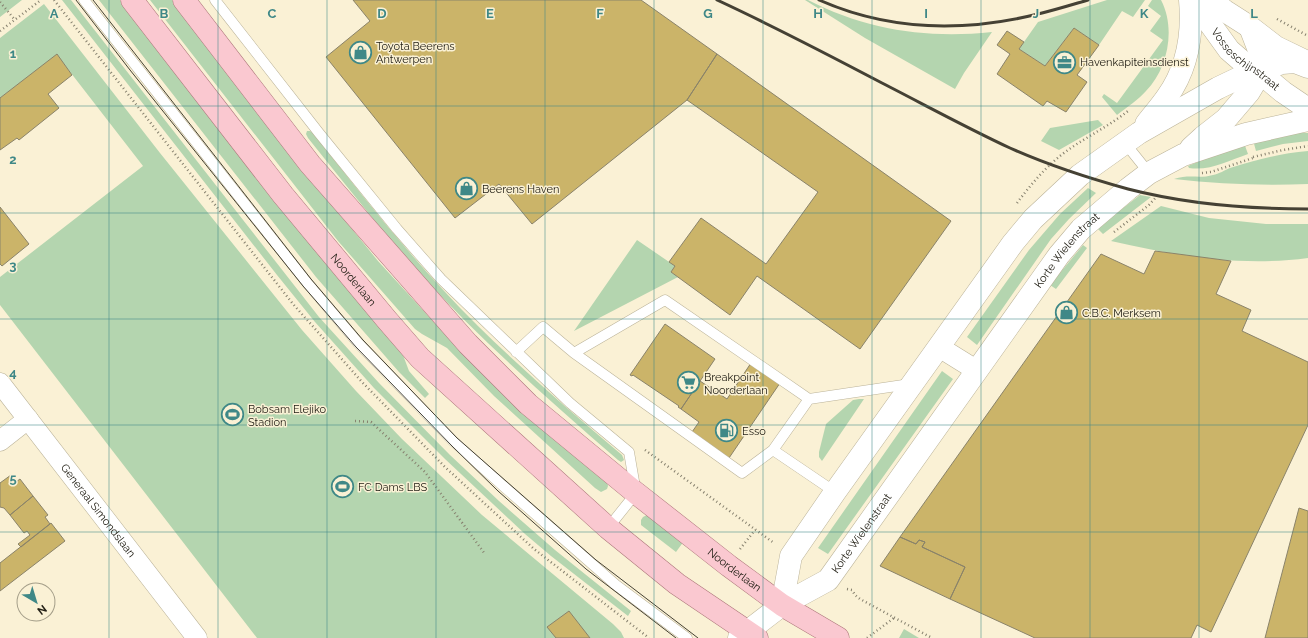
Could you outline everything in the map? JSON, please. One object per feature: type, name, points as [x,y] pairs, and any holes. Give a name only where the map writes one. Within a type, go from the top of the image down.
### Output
[{"type":"main road","name":"Noorderlaan","points":[[132,0],[282,196],[420,358],[608,528],[677,584],[748,636]]},
{"type":"main road","name":"Noorderlaan","points":[[184,0],[310,164],[468,344],[528,404],[636,493],[729,566],[782,605],[838,638]]},
{"type":"street","name":"Vosseschijnstraat","points":[[1192,0],[1229,50],[1244,63],[1258,71],[1283,92],[1308,109]]},
{"type":"street","points":[[1132,138],[1167,97],[1178,79],[1190,41],[1192,0]]},
{"type":"street","name":"Vosseschijnstraat","points":[[1211,0],[1276,46],[1308,63]]},
{"type":"street","name":"Korte Wielenstraat","points":[[748,636],[782,605],[828,580],[976,370],[1059,255],[1081,229],[1128,189],[1155,182],[1203,137],[1226,120],[1249,92],[1255,82],[1258,71],[1260,53],[1250,27]]},
{"type":"street","points":[[782,605],[791,556],[834,492],[1013,243],[1033,219],[1080,174],[1132,138],[1218,88],[1241,76],[1282,63],[1295,62],[1308,67]]},
{"type":"street","name":"Korte Wielenstraat","points":[[1183,155],[1246,134],[1308,120]]},
{"type":"street","points":[[939,347],[976,370]]},
{"type":"street","name":"Generaal Simondslaan","points":[[0,383],[197,638]]},
{"type":"street","points":[[0,441],[28,419]]},
{"type":"lane","points":[[84,0],[308,284],[358,343],[453,441],[502,485],[616,585],[687,638]]},
{"type":"lane","points":[[216,0],[319,133],[441,279],[570,403],[629,452],[636,493],[608,528]]},
{"type":"lane","points":[[1132,138],[1155,182]]},
{"type":"lane","points":[[574,353],[665,300],[809,399],[912,384]]},
{"type":"lane","points":[[516,352],[542,326],[574,353],[742,473],[773,450],[809,399]]},
{"type":"lane","points":[[773,450],[834,492]]},
{"type":"path","points":[[0,31],[41,0]]},
{"type":"path","points":[[0,2],[15,20]]},
{"type":"path","points":[[1276,18],[1308,37]]},
{"type":"path","points":[[1198,173],[1211,172],[1253,158]]},
{"type":"path","points":[[1111,234],[1154,201],[1155,182]]},
{"type":"path","points":[[355,421],[371,422],[425,472],[485,554]]},
{"type":"path","points":[[642,447],[791,556]]},
{"type":"path","points":[[828,580],[841,589],[852,590]]},
{"type":"path","points":[[852,585],[852,590],[860,599],[932,638]]},
{"type":"path","points":[[867,638],[894,618]]},
{"type":"green space","points":[[0,0],[22,0],[0,17]]},
{"type":"green space","points":[[62,0],[71,0],[319,317],[379,383],[450,455],[499,501],[555,550],[631,611],[628,616],[525,534],[445,459],[374,388],[315,322],[277,275]]},
{"type":"green space","points":[[99,0],[120,0],[328,266],[403,355],[409,371],[429,394],[425,398],[399,372],[316,277]]},
{"type":"green space","points":[[150,0],[172,0],[378,261],[448,337],[607,482],[607,489],[601,492],[595,488],[494,396],[447,348],[415,329],[338,241]]},
{"type":"green space","points":[[805,0],[852,19],[898,30],[944,34],[992,32],[955,89],[865,38]]},
{"type":"green space","points":[[1107,0],[1145,0],[1133,17],[1122,11],[1099,45],[1074,28],[1045,66],[1019,49],[1038,22]]},
{"type":"green space","points":[[1152,0],[1161,0],[1166,11],[1169,35],[1164,60],[1154,82],[1136,100],[1117,115],[1102,97],[1104,94],[1117,103],[1163,40],[1150,31],[1161,16],[1148,6]]},
{"type":"green space","name":"Bobsam Elejiko Stadion","points":[[44,4],[160,153],[302,330],[356,391],[402,439],[482,515],[613,624],[621,632],[624,638],[257,638],[0,305],[0,277],[143,166],[57,55],[0,98],[0,38]]},
{"type":"green space","points":[[1098,120],[1103,125],[1059,150],[1041,141],[1050,128]]},
{"type":"green space","points":[[307,131],[313,133],[392,232],[434,280],[478,326],[531,376],[622,455],[624,460],[621,462],[618,460],[518,372],[470,326],[424,278],[365,209],[308,138],[306,134]]},
{"type":"green space","points":[[1292,132],[1308,133],[1308,141],[1283,144],[1256,151],[1253,140]]},
{"type":"green space","points":[[1244,143],[1248,154],[1212,167],[1197,169],[1189,168],[1188,166]]},
{"type":"green space","points":[[1308,151],[1308,184],[1241,184],[1174,179],[1185,177],[1204,177],[1217,174],[1230,168],[1278,155]]},
{"type":"green space","points":[[1088,188],[1096,193],[1051,239],[977,345],[967,337],[1029,250],[1060,214]]},
{"type":"green space","points":[[1140,195],[1151,197],[1103,234],[1097,228]]},
{"type":"green space","points":[[1161,206],[1209,218],[1266,224],[1308,224],[1308,258],[1233,261],[1184,255],[1111,241]]},
{"type":"green space","points":[[637,240],[675,266],[671,272],[678,277],[574,331]]},
{"type":"green space","points":[[1083,245],[1087,248],[1056,289],[1050,285]]},
{"type":"green space","points":[[942,371],[953,379],[828,554],[818,548]]},
{"type":"green space","points":[[864,399],[822,461],[819,457],[819,452],[826,424],[853,400]]},
{"type":"green space","points":[[647,515],[684,541],[676,552],[641,525],[641,520]]},
{"type":"green space","points":[[904,629],[919,638],[899,638]]},
{"type":"building","points":[[353,0],[641,0],[717,54],[687,100],[532,224],[499,184],[455,218],[326,57],[370,21]]},
{"type":"building","points":[[1074,28],[1099,45],[1077,75],[1087,82],[1066,112],[1047,101],[1043,106],[997,74],[1010,54],[997,45],[1007,31],[1024,42],[1019,49],[1045,66]]},
{"type":"building","points":[[57,54],[72,75],[48,94],[59,108],[19,140],[17,138],[0,150],[0,98]]},
{"type":"building","points":[[717,54],[951,221],[860,349],[757,276],[730,315],[671,272],[675,266],[669,262],[701,218],[766,264],[818,192],[687,100]]},
{"type":"building","points":[[0,207],[29,244],[2,266],[0,264]]},
{"type":"building","points":[[1155,251],[1231,261],[1216,294],[1251,310],[1242,331],[1308,362],[1308,425],[1211,632],[1197,625],[1191,638],[1035,638],[950,599],[965,567],[922,547],[925,542],[919,540],[916,544],[900,537],[1101,254],[1144,274]]},
{"type":"building","points":[[665,324],[715,359],[681,409],[678,407],[679,406],[633,375],[630,375]]},
{"type":"building","points":[[751,363],[780,383],[729,458],[692,432],[699,422],[681,409],[700,381],[727,399]]},
{"type":"building","points":[[11,475],[16,482],[20,479],[33,496],[10,515],[4,508],[0,507],[0,483]]},
{"type":"building","points":[[33,496],[48,515],[45,517],[50,524],[21,547],[18,544],[30,535],[27,531],[24,533],[10,515]]},
{"type":"building","points":[[1299,508],[1308,511],[1308,638],[1265,638]]},
{"type":"building","points":[[51,523],[65,541],[0,591],[0,563]]},
{"type":"building","points":[[900,537],[916,544],[919,540],[925,542],[922,547],[965,567],[950,599],[880,566]]},
{"type":"building","points":[[569,611],[590,638],[556,638],[547,627]]},
{"type":"tram line","points":[[76,0],[130,70],[303,286],[356,347],[498,491],[586,569],[676,638]]},
{"type":"tram line","points":[[93,0],[311,279],[363,340],[457,438],[596,560],[698,638]]},
{"type":"railway","points":[[717,0],[800,40],[1010,148],[1053,166],[1128,189],[1195,202],[1240,207],[1308,209]]},
{"type":"railway","points":[[819,0],[872,18],[900,23],[955,26],[1011,20],[1088,0]]},
{"type":"place","name":"Toyota Beerens Antwerpen","points":[[360,52]]},
{"type":"place","name":"Havenkapiteinsdienst","points":[[1065,62]]},
{"type":"place","name":"Beerens Haven","points":[[466,189]]},
{"type":"place","name":"C.B.C. Merksem","points":[[1066,313]]},
{"type":"place","name":"Breakpoint Noorderlaan","points":[[689,383]]},
{"type":"place","name":"Bobsam Elejiko Stadion","points":[[232,415]]},
{"type":"place","name":"Esso","points":[[727,431]]},
{"type":"place","name":"FC Dams LBS","points":[[343,487]]}]
